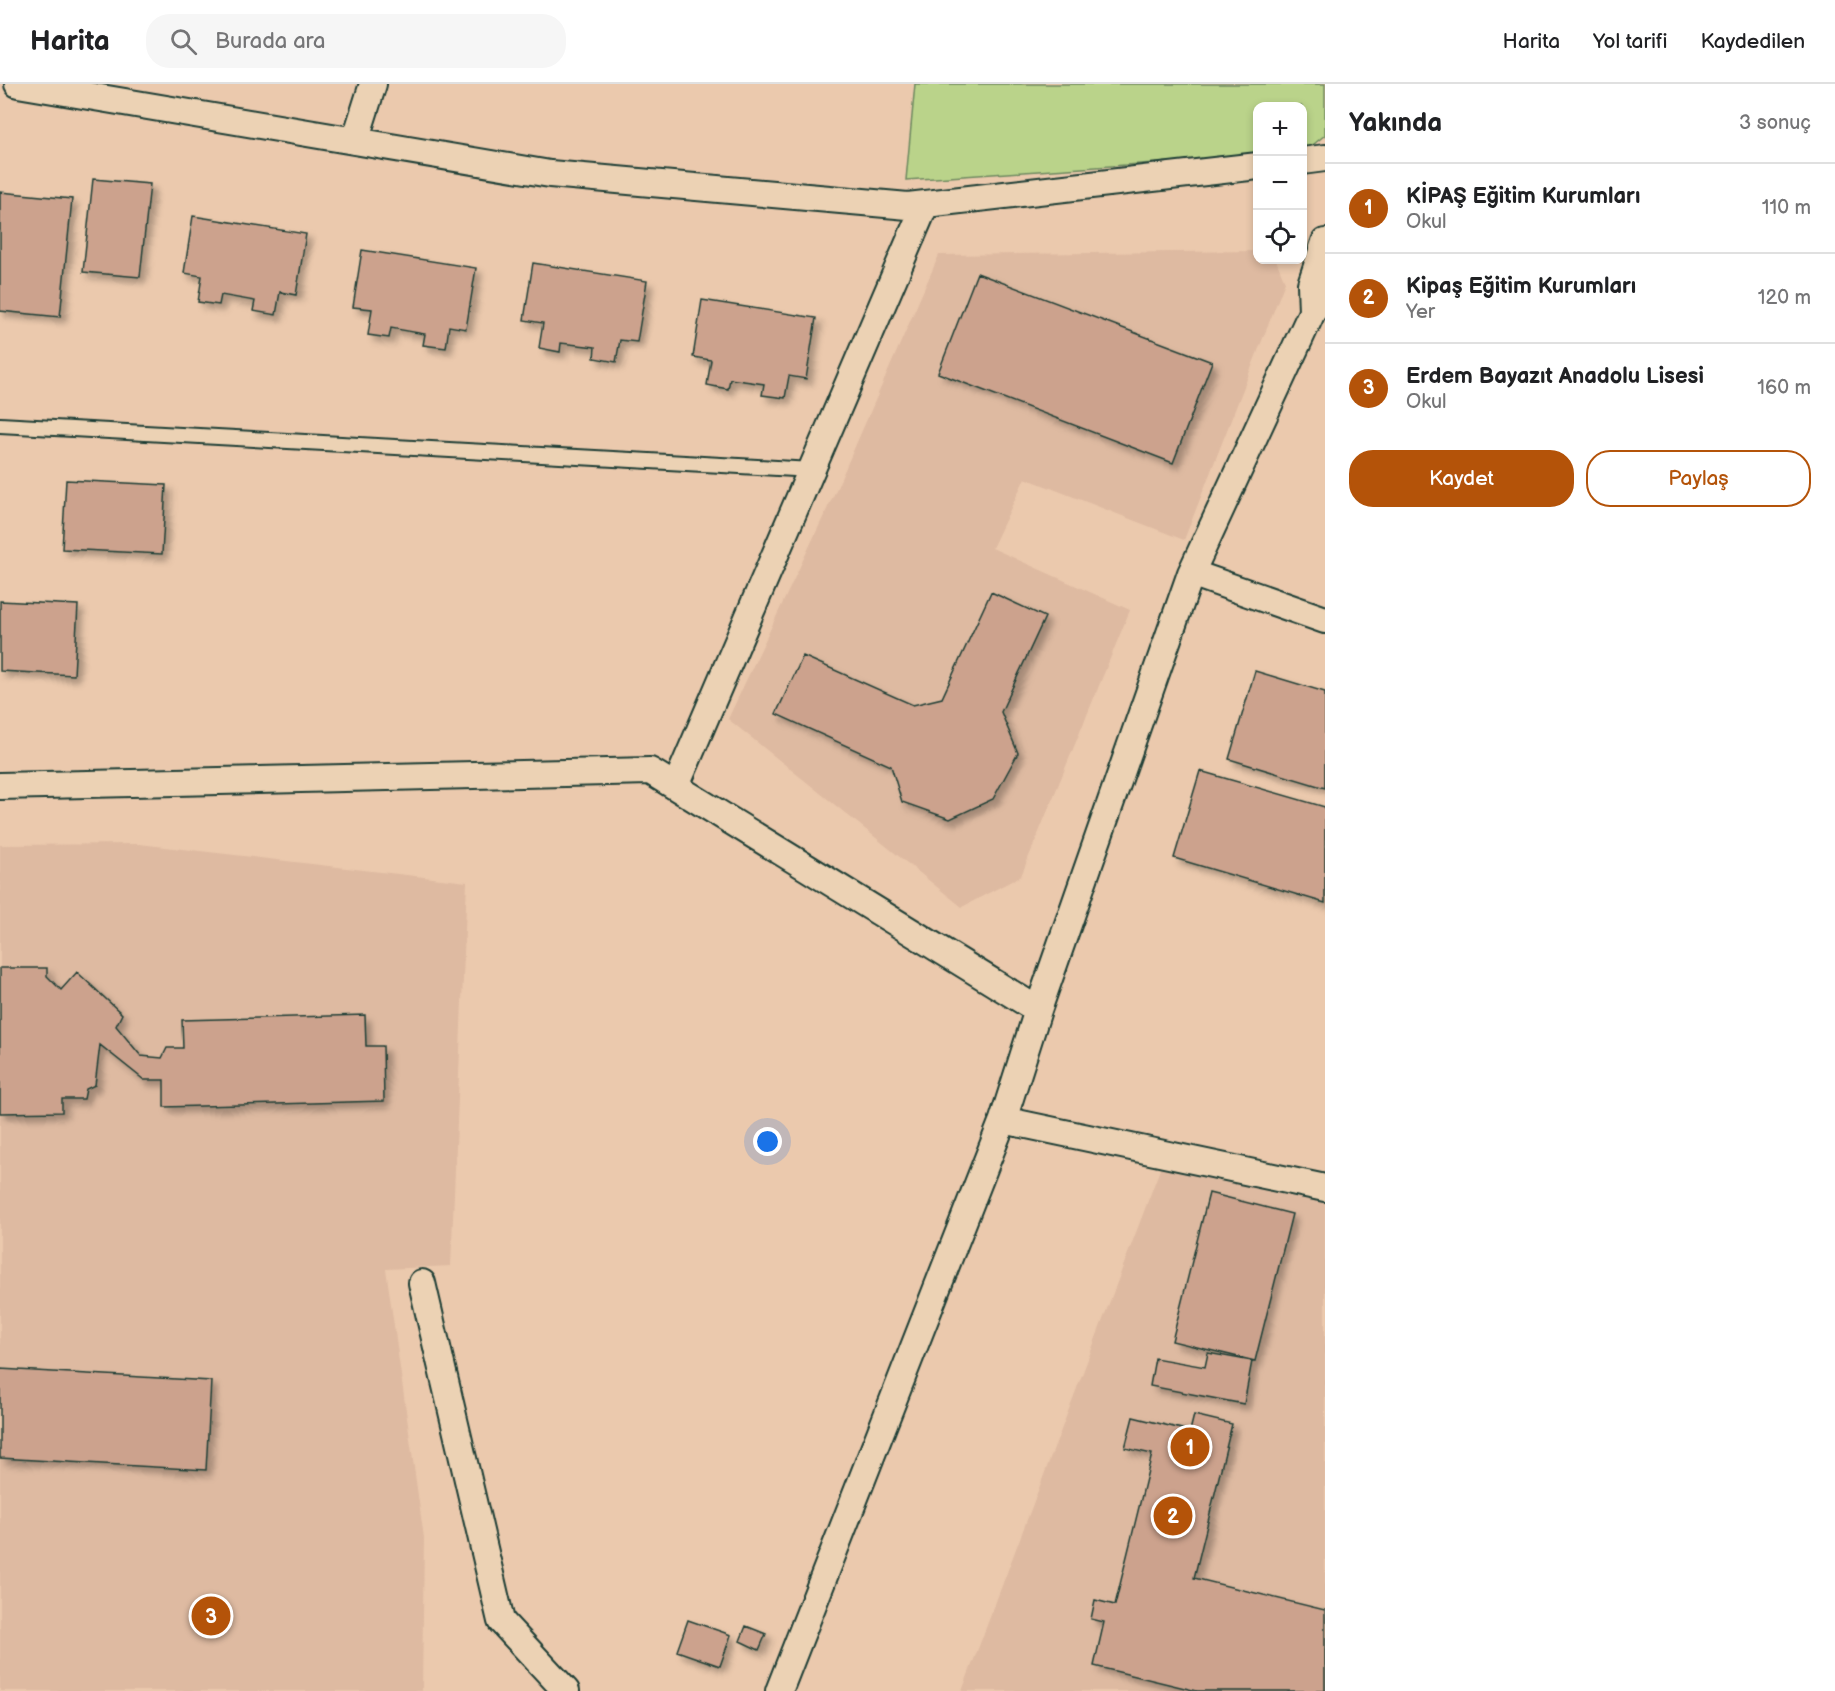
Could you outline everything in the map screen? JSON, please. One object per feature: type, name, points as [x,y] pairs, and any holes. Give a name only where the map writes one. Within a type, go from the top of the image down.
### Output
[{"type":"street","points":[[18,84],[550,174],[908,206],[1253,166]]},
{"type":"street","points":[[355,141],[372,84]]},
{"type":"street","points":[[1307,160],[1325,158]]},
{"type":"street","points":[[676,786],[926,205]]},
{"type":"street","points":[[779,1691],[1003,1120],[1038,1010],[1191,573],[1319,304],[1311,284],[1325,242]]},
{"type":"street","points":[[1191,573],[1325,620]]},
{"type":"street","points":[[0,786],[650,771],[1038,1010]]},
{"type":"street","points":[[1003,1120],[1325,1188]]},
{"type":"street","points":[[422,1282],[501,1621],[567,1691]]},
{"type":"lane","points":[[0,425],[812,470]]},
{"type":"shaded area","points":[[1253,251],[1253,264],[1278,264],[1285,282],[1184,540],[1025,478],[992,548],[1130,610],[1021,876],[962,907],[728,719],[836,490],[939,255]]},
{"type":"shaded area","points":[[139,844],[467,882],[451,1266],[386,1269],[424,1538],[422,1691],[0,1691],[0,845]]},
{"type":"shaded area","points":[[1162,1164],[1325,1203],[1325,1691],[962,1691]]},
{"type":"green space","points":[[915,84],[1325,84],[1325,135],[1307,150],[1307,102],[1253,102],[1253,156],[906,180]]},
{"type":"building","points":[[93,179],[150,184],[140,277],[83,272]]},
{"type":"building","points":[[0,192],[72,199],[60,317],[0,311]]},
{"type":"building","points":[[193,216],[306,234],[296,295],[280,292],[276,315],[253,311],[255,301],[221,295],[219,305],[198,302],[202,276],[184,273]]},
{"type":"building","points":[[362,250],[476,268],[466,329],[449,326],[446,348],[423,345],[425,334],[391,328],[389,338],[368,335],[372,309],[353,307]]},
{"type":"building","points":[[533,263],[647,281],[637,342],[620,340],[616,362],[594,358],[595,347],[561,343],[560,352],[539,348],[543,323],[524,320]]},
{"type":"building","points":[[977,273],[1212,362],[1173,463],[938,373]]},
{"type":"building","points":[[702,300],[816,318],[806,379],[789,376],[785,398],[762,395],[764,384],[730,379],[728,389],[707,385],[711,360],[693,357]]},
{"type":"building","points":[[66,480],[166,485],[162,554],[62,549]]},
{"type":"building","points":[[991,592],[1045,617],[1001,712],[1018,753],[993,799],[950,819],[902,802],[891,766],[776,714],[803,656],[913,705],[942,698]]},
{"type":"building","points":[[0,601],[78,605],[74,675],[0,671]]},
{"type":"building","points":[[1255,671],[1325,692],[1325,788],[1229,759]]},
{"type":"building","points":[[1200,771],[1325,807],[1325,903],[1174,858]]},
{"type":"building","points":[[0,968],[47,968],[47,976],[61,990],[77,972],[122,1014],[116,1026],[141,1056],[162,1058],[167,1048],[183,1048],[182,1020],[365,1015],[366,1046],[383,1046],[384,1101],[164,1107],[164,1080],[144,1080],[100,1045],[95,1085],[86,1089],[84,1099],[62,1099],[62,1112],[0,1113]]},
{"type":"building","points":[[1209,1193],[1292,1214],[1255,1361],[1172,1341]]},
{"type":"building","points":[[1208,1353],[1252,1361],[1244,1404],[1150,1386],[1155,1358],[1205,1367]]},
{"type":"building","points":[[0,1369],[211,1381],[206,1470],[0,1458]]},
{"type":"building","points":[[1194,1415],[1232,1424],[1194,1578],[1325,1610],[1325,1691],[1197,1691],[1094,1666],[1104,1622],[1091,1619],[1095,1600],[1115,1605],[1152,1454],[1125,1448],[1133,1417],[1190,1431]]},
{"type":"building","points":[[688,1620],[731,1635],[720,1666],[677,1651]]},
{"type":"building","points":[[746,1626],[766,1634],[759,1650],[740,1641]]},
{"type":"place","name":"KİPAŞ Eğitim Kurumları","points":[[1190,1447]]},
{"type":"place","name":"Kipaş Eğitim Kurumları","points":[[1173,1516]]},
{"type":"place","name":"Erdem Bayazıt Anadolu Lisesi","points":[[211,1616]]}]
